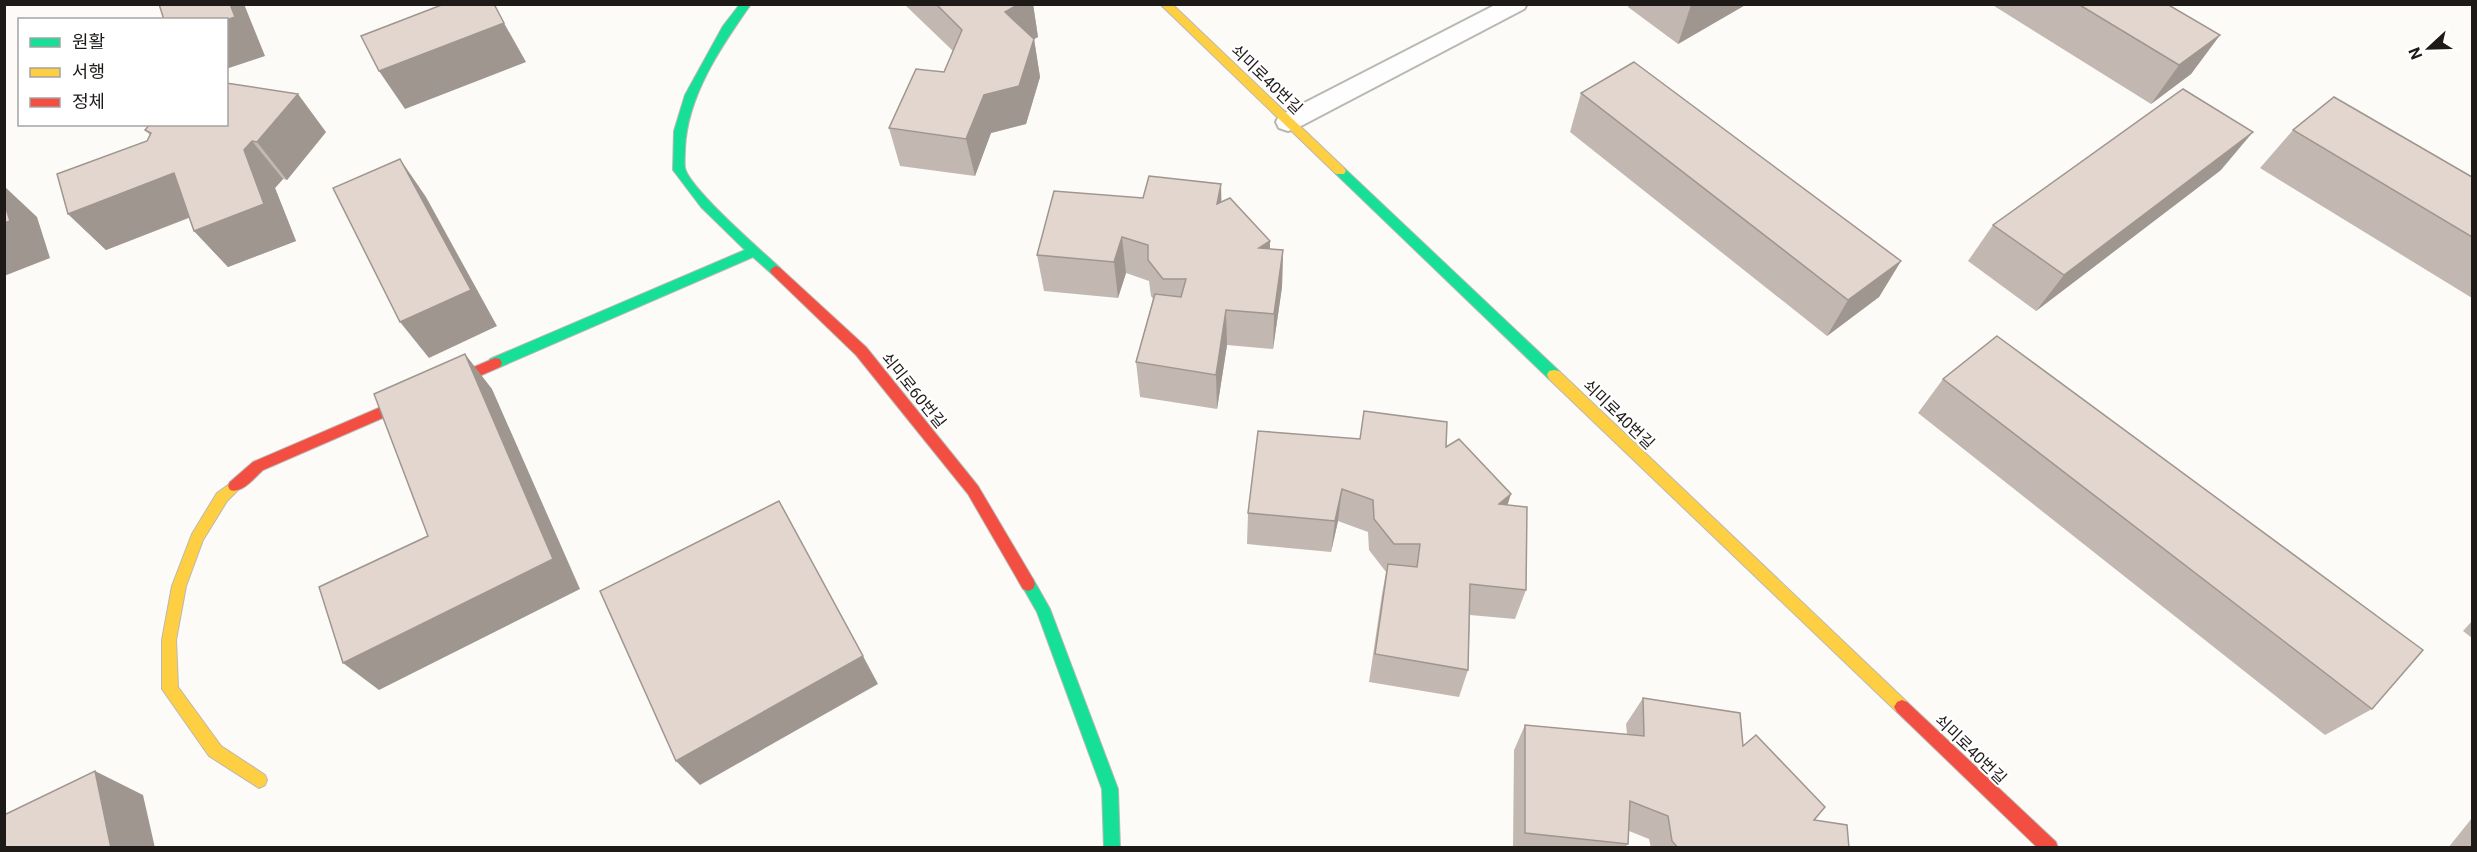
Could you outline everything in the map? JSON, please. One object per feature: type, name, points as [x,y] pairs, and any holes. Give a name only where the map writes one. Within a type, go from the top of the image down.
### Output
[{"type":"street","name":"쇠미로60번길","points":[[746,4],[728,26],[691,95],[680,130],[679,170],[705,204],[861,351],[973,490],[1043,609],[1110,789],[1113,848]]},
{"type":"street","name":"쇠미로40번길","points":[[1165,4],[2050,848]]},
{"type":"street","points":[[259,780],[215,751],[170,689],[169,640],[178,586],[197,538],[222,497],[258,466],[754,250]]},
{"type":"lane","points":[[1288,122],[1516,4]]},
{"type":"building","points":[[159,4],[230,4],[235,17],[228,19],[163,18]]},
{"type":"building","points":[[444,4],[494,4],[504,23],[379,71],[361,36]]},
{"type":"building","points":[[936,4],[1019,4],[1005,12],[1034,39],[1019,86],[984,95],[966,139],[889,128],[916,69],[944,72],[962,30]]},
{"type":"building","points":[[2078,4],[2167,4],[2220,35],[2179,65]]},
{"type":"building","points":[[1634,62],[1901,261],[1848,300],[1581,93]]},
{"type":"building","points":[[228,83],[298,94],[257,142],[252,141],[244,150],[264,204],[194,231],[174,173],[68,214],[57,174],[147,141],[151,133],[145,130],[148,126],[228,126]]},
{"type":"building","points":[[2183,89],[2253,132],[2064,275],[1993,225]]},
{"type":"building","points":[[2334,97],[2472,177],[2472,237],[2293,130]]},
{"type":"building","points":[[400,159],[471,290],[400,322],[333,188]]},
{"type":"building","points":[[1149,176],[1221,184],[1217,204],[1230,198],[1270,241],[1259,248],[1283,250],[1274,314],[1226,310],[1216,375],[1136,362],[1155,294],[1181,297],[1186,279],[1163,279],[1148,260],[1148,245],[1122,237],[1114,262],[1037,255],[1054,191],[1143,198]]},
{"type":"building","points":[[4,202],[10,221],[4,223]]},
{"type":"building","points":[[1997,336],[2423,650],[2372,709],[1943,379]]},
{"type":"building","points":[[465,354],[553,559],[343,663],[319,587],[428,536],[374,394]]},
{"type":"building","points":[[1364,411],[1447,422],[1446,447],[1459,439],[1511,494],[1499,504],[1527,507],[1526,590],[1470,584],[1468,670],[1375,654],[1388,564],[1417,567],[1420,544],[1394,544],[1374,519],[1373,500],[1342,489],[1335,521],[1248,513],[1258,431],[1360,439]]},
{"type":"building","points":[[779,501],[863,656],[676,761],[600,591]]},
{"type":"building","points":[[1643,698],[1740,713],[1743,746],[1756,735],[1825,807],[1814,820],[1847,825],[1849,848],[1678,848],[1672,841],[1668,816],[1630,801],[1628,844],[1525,833],[1525,725],[1644,736]]},
{"type":"building","points":[[95,771],[111,848],[4,848],[4,815]]},
{"type":"traffic: fast","points":[[746,4],[728,26],[691,95],[680,131],[679,170],[705,204],[776,271]]},
{"type":"traffic: fast","points":[[1340,171],[1554,375]]},
{"type":"traffic: fast","points":[[495,363],[754,251]]},
{"type":"traffic: fast","points":[[1028,584],[1043,609],[1110,789],[1112,848]]},
{"type":"traffic: slow","points":[[1165,4],[1340,171]]},
{"type":"traffic: slow","points":[[1554,375],[1902,707]]},
{"type":"traffic: slow","points":[[235,486],[222,497],[197,538],[179,586],[169,640],[170,689],[215,751],[259,780]]},
{"type":"traffic: jam","points":[[776,271],[861,351],[973,490],[1028,584]]},
{"type":"traffic: jam","points":[[235,486],[258,466],[495,363]]},
{"type":"traffic: jam","points":[[1902,707],[2050,848]]}]
